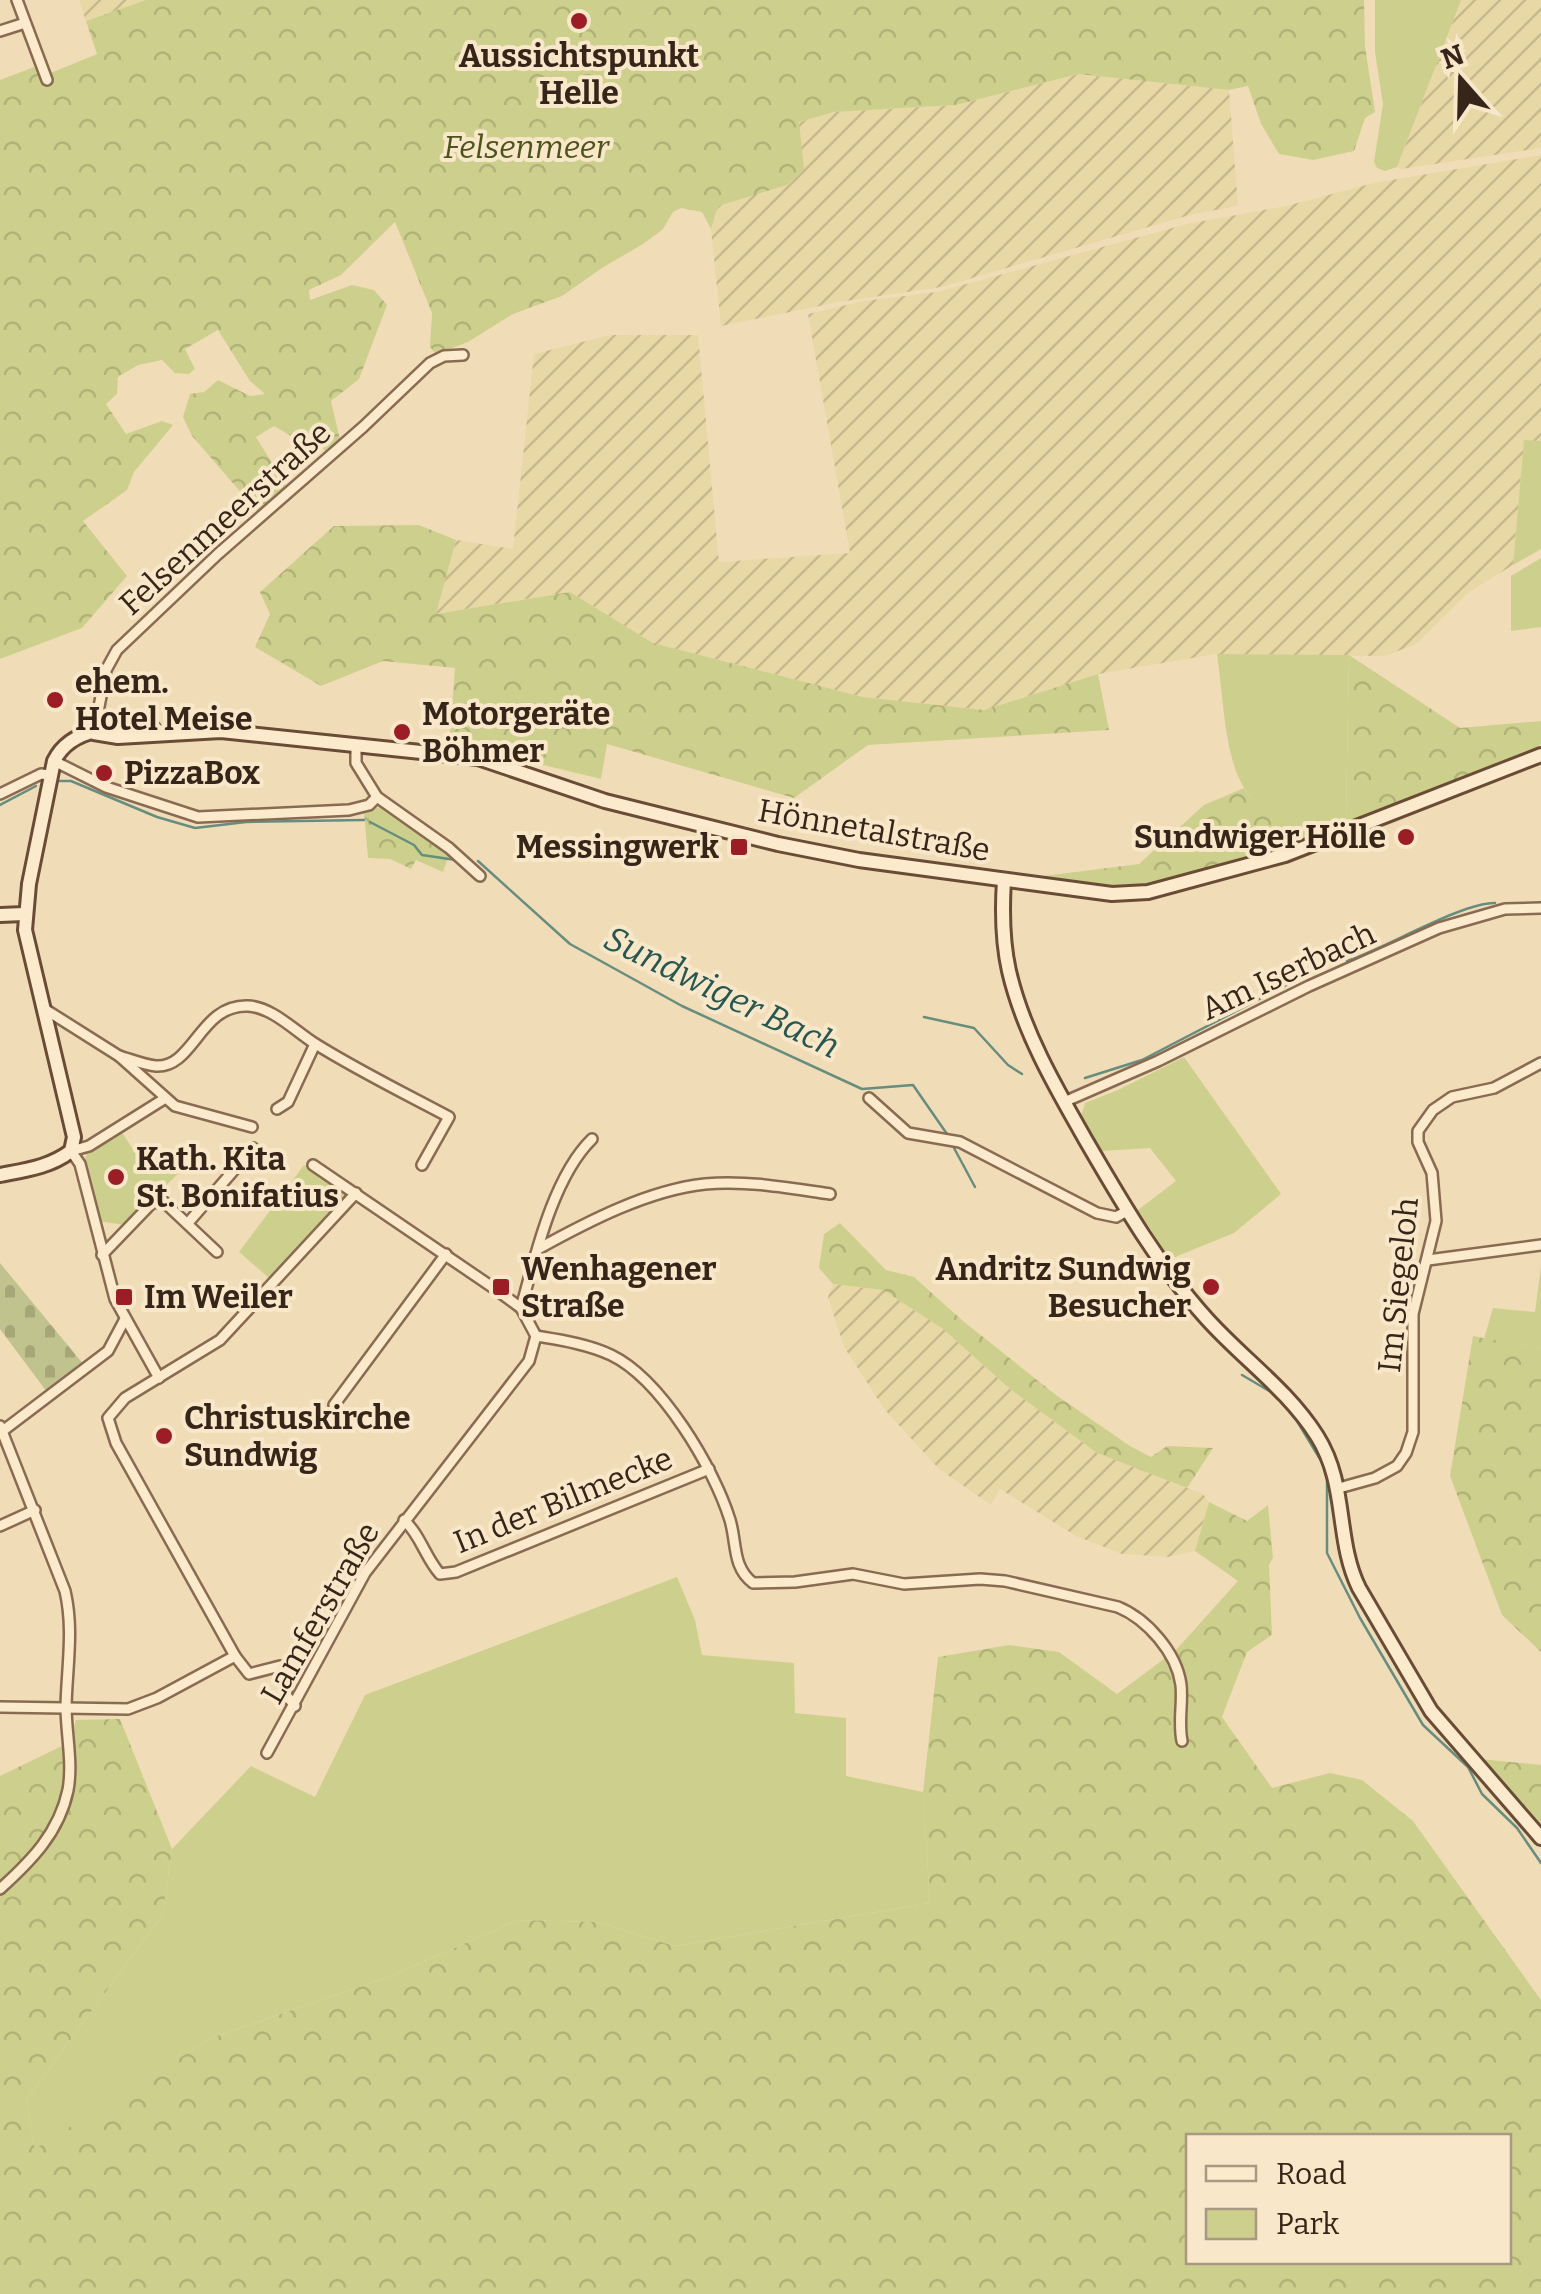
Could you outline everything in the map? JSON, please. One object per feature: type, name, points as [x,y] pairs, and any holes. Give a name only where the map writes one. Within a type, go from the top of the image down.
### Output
[{"type":"main road","name":"Hönnetalstraße","points":[[54,761],[68,741],[118,727],[234,732],[478,758],[606,801],[740,836],[860,860],[1112,894],[1163,889],[1285,855],[1541,755]]},
{"type":"main road","points":[[0,1174],[42,1166],[72,1151],[73,1125],[24,914],[54,761]]},
{"type":"main road","points":[[1004,880],[1002,919],[1010,974],[1028,1027],[1064,1102],[1154,1255],[1209,1321],[1284,1391],[1324,1448],[1339,1488],[1352,1569],[1359,1588],[1431,1711],[1541,1838]]},
{"type":"main road","points":[[0,915],[24,914]]},
{"type":"street","points":[[16,0],[47,80]]},
{"type":"street","points":[[0,31],[25,22]]},
{"type":"street","name":"Felsenmeerstraße","points":[[94,733],[106,670],[117,650],[430,362],[444,356],[464,356]]},
{"type":"street","points":[[356,746],[356,763],[377,797],[449,848],[480,876]]},
{"type":"street","points":[[54,761],[106,787],[198,816],[349,810],[369,805],[377,797]]},
{"type":"street","points":[[0,794],[34,777],[50,775]]},
{"type":"street","name":"Am Iserbach","points":[[1064,1102],[1440,928],[1505,909],[1541,908]]},
{"type":"street","points":[[119,1056],[156,1066],[176,1062],[206,1024],[234,1008],[249,1006],[268,1012],[315,1044],[449,1117],[422,1165]]},
{"type":"street","points":[[43,1008],[119,1056],[174,1106],[252,1127]]},
{"type":"street","points":[[277,1109],[288,1102],[315,1044]]},
{"type":"street","name":"Im Siegeloh","points":[[1339,1488],[1375,1478],[1397,1466],[1413,1432],[1413,1314],[1436,1221],[1432,1173],[1418,1142],[1418,1131],[1433,1110],[1452,1097],[1494,1088],[1541,1064]]},
{"type":"street","points":[[159,1378],[124,1319],[102,1254],[80,1164],[72,1151],[89,1146],[164,1098]]},
{"type":"street","points":[[869,1098],[908,1133],[960,1142],[1097,1213],[1116,1217],[1127,1212]]},
{"type":"street","points":[[521,1308],[561,1187],[579,1151],[592,1140]]},
{"type":"street","points":[[188,1224],[253,1148]]},
{"type":"street","points":[[313,1165],[521,1308],[536,1336],[610,1354],[639,1374],[682,1425],[709,1469],[728,1512],[741,1570],[753,1583],[852,1574],[904,1584],[980,1578],[1118,1607],[1133,1613],[1173,1658],[1181,1685],[1178,1725],[1182,1740]]},
{"type":"street","points":[[538,1248],[644,1200],[704,1184],[830,1194]]},
{"type":"street","points":[[295,1706],[286,1696],[288,1669],[280,1666],[250,1674],[244,1670],[110,1432],[108,1418],[115,1407],[220,1340],[356,1194]]},
{"type":"street","points":[[102,1254],[152,1203],[164,1201],[217,1252]]},
{"type":"street","points":[[1428,1260],[1541,1245]]},
{"type":"street","points":[[334,1405],[446,1254]]},
{"type":"street","points":[[0,1890],[39,1852],[57,1822],[68,1788],[69,1608],[36,1510],[1,1430],[108,1350],[124,1319]]},
{"type":"street","name":"Lamferstraße","points":[[268,1753],[365,1573],[529,1361],[536,1336]]},
{"type":"street","name":"In der Bilmecke","points":[[404,1520],[416,1532],[429,1561],[440,1574],[456,1572],[709,1469]]},
{"type":"street","points":[[0,1526],[36,1510]]},
{"type":"street","points":[[0,1707],[128,1710],[235,1656]]},
{"type":"shaded area","points":[[79,0],[146,0],[86,21]]},
{"type":"shaded area","points":[[1461,0],[1541,0],[1541,148],[1401,169],[1397,167]]},
{"type":"shaded area","points":[[1078,74],[1229,90],[1238,206],[1193,214],[941,287],[839,302],[721,326],[711,229],[718,206],[799,122],[834,112],[956,105]]},
{"type":"shaded area","points":[[1541,155],[1541,441],[1524,441],[1513,565],[1469,592],[1416,644],[1385,656],[1216,654],[1098,674],[984,710],[863,697],[653,643],[570,592],[435,614],[456,540],[513,549],[534,354],[610,335],[698,335],[719,562],[850,553],[808,314],[864,301],[937,292],[1187,224],[1286,206],[1374,183]]},
{"type":"shaded area","points":[[833,1284],[883,1290],[943,1329],[1010,1389],[1097,1453],[1203,1494],[1209,1502],[1195,1551],[1168,1557],[1122,1554],[1076,1536],[1000,1489],[991,1505],[939,1469],[885,1410],[844,1347],[828,1297]]},
{"type":"green space","name":"Felsenmeer","points":[[146,0],[1364,0],[1365,46],[1375,112],[1365,118],[1354,151],[1313,160],[1279,154],[1261,124],[1248,86],[1229,90],[1078,74],[956,105],[834,112],[799,122],[804,169],[787,185],[718,206],[711,229],[702,212],[681,208],[643,244],[562,296],[513,314],[468,342],[436,354],[430,347],[432,313],[395,222],[341,275],[309,290],[310,300],[352,285],[374,290],[387,305],[359,379],[331,401],[340,440],[326,452],[315,436],[293,437],[274,426],[256,437],[287,487],[257,511],[192,436],[183,417],[190,394],[204,392],[218,380],[250,396],[265,394],[250,381],[218,330],[185,349],[195,369],[189,374],[175,373],[162,360],[138,365],[118,377],[117,394],[106,404],[126,434],[162,421],[173,425],[134,472],[127,490],[83,521],[127,576],[82,628],[0,659],[0,80],[34,67],[41,77],[97,54],[86,21]]},
{"type":"green space","points":[[1375,0],[1461,0],[1397,167],[1385,171],[1374,162],[1383,104],[1375,52]]},
{"type":"green space","points":[[1524,440],[1541,441],[1541,549],[1513,565]]},
{"type":"green space","points":[[419,525],[456,540],[436,614],[570,592],[653,643],[863,697],[984,710],[1098,674],[1109,730],[868,745],[794,798],[607,744],[601,779],[449,742],[455,668],[383,661],[321,686],[255,647],[270,614],[260,592],[334,526]]},
{"type":"green space","points":[[1541,558],[1541,627],[1511,631],[1511,576]]},
{"type":"green space","points":[[1217,654],[1349,655],[1346,818],[1305,821],[1275,814],[1253,800],[1239,778],[1230,752]]},
{"type":"green space","points":[[1349,655],[1460,728],[1541,721],[1541,745],[1278,850],[1151,883],[1102,886],[1036,877],[1139,864],[1204,805],[1244,788],[1264,808],[1289,818],[1346,818]]},
{"type":"green space","points":[[380,807],[449,855],[443,872],[416,860],[411,869],[390,859],[368,858],[364,812]]},
{"type":"green space","points":[[1184,1057],[1281,1194],[1234,1233],[1170,1259],[1138,1210],[1176,1181],[1150,1148],[1101,1151],[1081,1116],[1085,1103]]},
{"type":"green space","points":[[121,1131],[142,1163],[154,1157],[183,1169],[125,1225],[98,1221],[84,1162],[88,1150]]},
{"type":"green space","points":[[304,1165],[350,1194],[269,1278],[239,1252]]},
{"type":"green space","points":[[840,1223],[886,1270],[914,1277],[1056,1395],[1130,1446],[1151,1457],[1167,1446],[1213,1448],[1187,1488],[1097,1453],[1010,1389],[943,1329],[883,1290],[833,1284],[819,1268],[824,1234]]},
{"type":"green space","points":[[0,1263],[84,1365],[47,1392],[0,1329]]},
{"type":"green space","points":[[1541,1266],[1541,1349],[1484,1339],[1493,1308],[1535,1312]]},
{"type":"green space","points":[[1473,1336],[1541,1349],[1541,1652],[1502,1615],[1450,1476]]},
{"type":"green space","points":[[1209,1502],[1247,1521],[1268,1505],[1273,1558],[1269,1565],[1272,1635],[1247,1652],[1222,1717],[1272,1788],[1330,1773],[1362,1780],[1413,1821],[1541,2000],[1541,2294],[0,2294],[0,1776],[70,1742],[76,1720],[120,1719],[172,1849],[163,1914],[26,2100],[35,2149],[211,2038],[391,1976],[518,1920],[598,1922],[674,1946],[930,1903],[923,1792],[938,1657],[1009,1645],[1059,1652],[1117,1694],[1176,1650],[1238,1581],[1195,1551]]},
{"type":"green space","points":[[677,1577],[695,1620],[702,1655],[794,1663],[795,1713],[846,1718],[846,1776],[923,1792],[930,1903],[674,1946],[598,1922],[518,1920],[391,1976],[211,2038],[35,2150],[26,2100],[163,1914],[172,1849],[251,1766],[315,1797],[365,1695]]},
{"type":"green space","points":[[1479,1759],[1541,1765],[1541,1829]]},
{"type":"waterway","name":"Sundwiger Bach","points":[[59,781],[71,781],[157,817],[195,828],[246,822],[364,820]]},
{"type":"waterway","name":"Sundwiger Bach","points":[[0,805],[36,786]]},
{"type":"waterway","name":"Sundwiger Bach","points":[[370,822],[414,845],[422,855],[456,860]]},
{"type":"waterway","name":"Sundwiger Bach","points":[[478,861],[570,944],[682,1006],[862,1089],[913,1085],[947,1134]]},
{"type":"waterway","points":[[1347,961],[1464,910],[1495,903]]},
{"type":"waterway","points":[[1085,1078],[1142,1060],[1290,983]]},
{"type":"waterway","name":"Sundwiger Bach","points":[[924,1017],[974,1028],[1008,1065],[1022,1074]]},
{"type":"waterway","name":"Sundwiger Bach","points":[[954,1148],[975,1187]]},
{"type":"waterway","name":"Sundwiger Bach","points":[[1242,1375],[1276,1395],[1323,1464],[1327,1479],[1327,1553],[1423,1725],[1468,1767],[1482,1794],[1517,1828],[1541,1863]]},
{"type":"place","name":"Aussichtspunkt Helle","points":[[579,21]]},
{"type":"place","name":"ehem. Hotel Meise","points":[[55,700]]},
{"type":"place","name":"Motorgeräte Böhmer","points":[[402,732]]},
{"type":"place","name":"PizzaBox","points":[[104,773]]},
{"type":"place","name":"Sundwiger Hölle","points":[[1406,837]]},
{"type":"place","name":"Messingwerk","points":[[739,847]]},
{"type":"place","name":"Kath. Kita St. Bonifatius","points":[[116,1177]]},
{"type":"place","name":"Wenhagener Straße","points":[[501,1287]]},
{"type":"place","name":"Andritz Sundwig Besucher","points":[[1211,1287]]},
{"type":"place","name":"Im Weiler","points":[[124,1297]]},
{"type":"place","name":"Christuskirche Sundwig","points":[[164,1436]]}]
